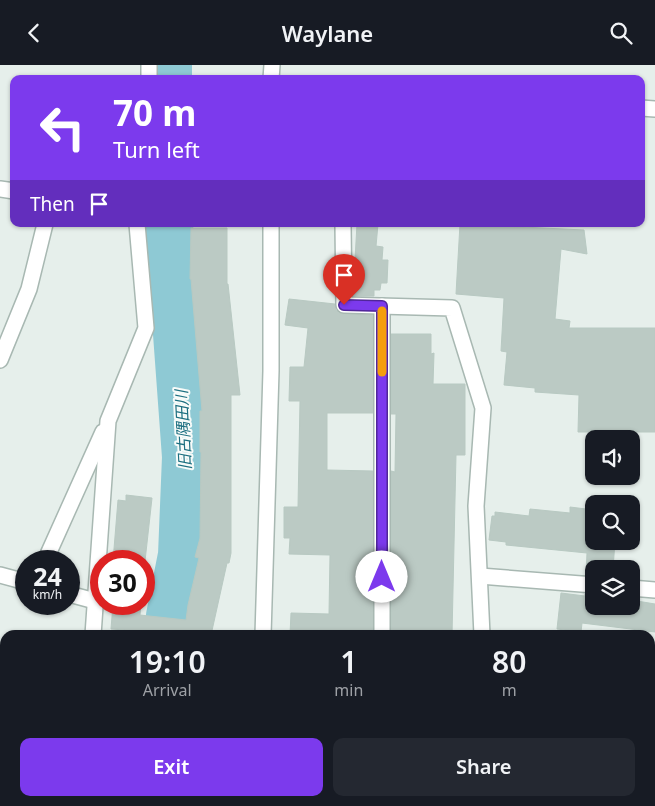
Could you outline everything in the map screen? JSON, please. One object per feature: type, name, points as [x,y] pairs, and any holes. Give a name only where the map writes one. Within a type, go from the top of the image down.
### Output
[{"type":"street","points":[[0,360],[29,289],[44,227]]},
{"type":"street","points":[[50,550],[108,421],[146,328],[137,227]]},
{"type":"street","points":[[263,630],[272,371],[271,227]]},
{"type":"street","points":[[343,227],[344,305],[452,308],[483,407],[476,506],[482,630]]},
{"type":"street","points":[[382,306],[382,630]]},
{"type":"street","points":[[99,550],[108,421]]},
{"type":"street","points":[[0,575],[15,579]]},
{"type":"street","points":[[480,576],[585,584]]},
{"type":"street","points":[[640,589],[655,590]]},
{"type":"street","points":[[92,630],[94,615]]},
{"type":"building","points":[[357,227],[378,227],[376,246],[383,247],[382,260],[388,260],[387,283],[381,283],[380,290],[374,290],[374,296],[353,296]]},
{"type":"building","points":[[460,227],[522,227],[584,230],[587,254],[561,249],[555,319],[570,321],[569,328],[655,328],[655,432],[640,432],[640,430],[585,430],[585,432],[578,432],[579,395],[535,392],[535,388],[504,385],[507,352],[501,351],[504,298],[456,294]]},
{"type":"building","points":[[191,228],[227,228],[227,284],[240,395],[231,395],[231,553],[229,563],[227,563],[212,630],[111,629],[112,615],[140,615],[186,620],[199,558],[195,557],[200,538],[200,411],[202,411],[191,279]]},
{"type":"building","points":[[289,299],[335,304],[336,310],[343,314],[373,315],[373,413],[327,413],[327,470],[373,471],[373,630],[290,630],[291,613],[329,614],[330,555],[289,554],[290,538],[284,538],[284,507],[298,507],[300,401],[289,401],[290,367],[304,367],[308,328],[285,325]]},
{"type":"building","points":[[391,334],[431,334],[431,354],[434,353],[433,384],[465,384],[465,455],[456,455],[452,630],[391,630],[391,471],[395,472],[396,414],[391,414]]},
{"type":"building","points":[[126,495],[152,498],[146,550],[114,550],[118,500],[126,501]]},
{"type":"building","points":[[570,507],[585,509],[585,550],[614,550],[614,560],[587,560],[587,553],[506,545],[506,542],[489,540],[492,516],[495,516],[495,512],[529,516],[530,509],[570,513]]},
{"type":"building","points":[[561,593],[585,596],[585,615],[640,615],[640,602],[655,604],[655,630],[639,630],[582,623],[581,630],[557,629]]},
{"type":"waterway","name":"旧古隅田川","points":[[168,65],[168,75]]},
{"type":"waterway","name":"旧古隅田川","points":[[169,227],[186,457],[182,555],[169,630]]},
{"type":"slow traffic","points":[[382,311],[382,372]]},
{"type":"route","points":[[344,305],[382,306],[382,577]]}]
